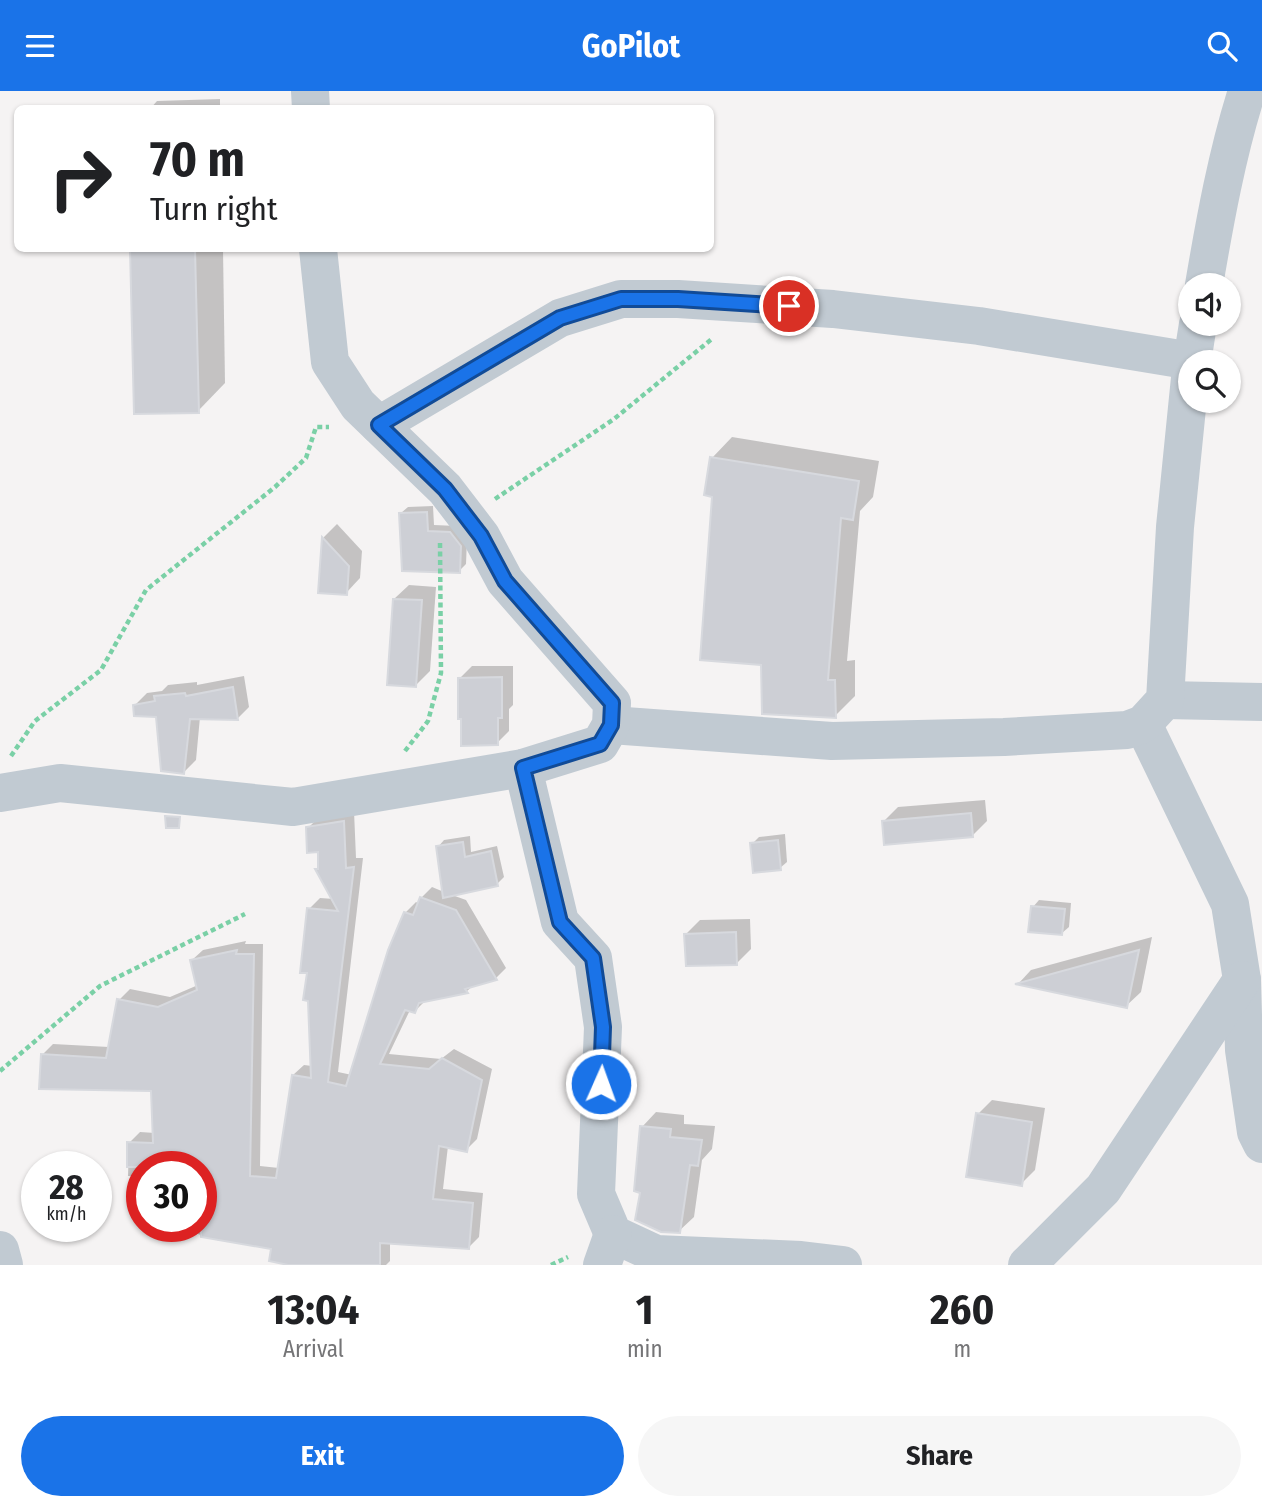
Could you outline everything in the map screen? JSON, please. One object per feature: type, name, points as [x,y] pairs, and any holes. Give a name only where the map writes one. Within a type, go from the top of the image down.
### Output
[{"type":"street","points":[[1206,273],[1227,166],[1247,91]]},
{"type":"street","points":[[4,778],[293,807],[523,768],[600,744],[611,725],[612,703],[505,581],[481,536],[456,503],[358,405],[330,362],[318,252]]},
{"type":"street","points":[[379,425],[560,318],[621,299],[678,299],[833,309],[979,326],[1178,364]]},
{"type":"street","points":[[1186,413],[1154,712],[1246,909],[1242,980],[1244,1050],[1256,1132],[1262,1144]]},
{"type":"street","points":[[611,725],[832,741],[1127,730],[1154,712],[1262,702]]},
{"type":"street","points":[[523,768],[560,922],[593,958],[603,1027],[596,1194],[608,1249],[843,1265]]},
{"type":"street","points":[[1027,1265],[1103,1189],[1242,980]]},
{"type":"street","points":[[0,1250],[4,1265]]},
{"type":"path","points":[[404,752],[428,721],[441,673],[440,544],[456,503],[614,419],[715,337],[744,304]]},
{"type":"path","points":[[4,778],[35,721],[101,670],[146,590],[275,487],[306,458],[316,427],[379,425]]},
{"type":"path","points":[[0,1072],[100,986],[246,914]]},
{"type":"building","points":[[130,252],[195,252],[199,413],[134,414]]},
{"type":"building","points":[[710,457],[859,481],[853,520],[841,518],[828,680],[835,680],[836,718],[762,714],[761,665],[700,660],[712,497],[704,495]]},
{"type":"building","points":[[427,512],[428,531],[450,532],[461,546],[460,573],[402,571],[399,513]]},
{"type":"building","points":[[322,537],[349,566],[347,595],[318,593]]},
{"type":"building","points":[[393,599],[422,600],[416,687],[387,685]]},
{"type":"building","points":[[502,677],[502,718],[498,718],[498,745],[461,746],[458,678]]},
{"type":"building","points":[[233,687],[238,720],[190,719],[184,774],[161,771],[156,717],[134,716],[133,705],[155,701],[154,696],[185,693],[186,696]]},
{"type":"building","points":[[971,813],[973,837],[884,845],[882,821]]},
{"type":"building","points":[[165,816],[180,817],[179,828],[166,828]]},
{"type":"building","points":[[344,821],[346,868],[354,867],[328,1082],[346,1086],[388,950],[404,912],[413,915],[420,897],[456,910],[497,980],[465,989],[468,993],[419,1003],[415,1013],[405,1010],[380,1064],[429,1069],[442,1058],[482,1080],[467,1152],[439,1146],[433,1199],[473,1203],[469,1249],[380,1243],[380,1265],[288,1265],[269,1261],[271,1249],[217,1240],[217,1151],[127,1151],[127,1142],[153,1143],[151,1091],[39,1089],[41,1054],[106,1058],[117,999],[158,1007],[197,990],[190,960],[237,950],[236,954],[254,954],[250,1176],[276,1178],[292,1075],[311,1078],[308,1001],[303,1000],[307,973],[300,973],[307,908],[338,911],[315,869],[318,869],[318,852],[307,853],[306,827]]},
{"type":"building","points":[[778,840],[781,870],[753,873],[750,843]]},
{"type":"building","points":[[463,842],[465,857],[491,851],[498,886],[443,898],[436,846]]},
{"type":"building","points":[[1031,906],[1065,909],[1062,935],[1028,932]]},
{"type":"building","points":[[736,932],[737,965],[686,966],[684,934]]},
{"type":"building","points":[[1139,950],[1127,1008],[1015,984]]},
{"type":"building","points":[[976,1113],[1032,1122],[1022,1186],[966,1177]]},
{"type":"building","points":[[640,1126],[671,1129],[670,1137],[702,1140],[698,1166],[690,1165],[680,1233],[661,1232],[635,1220],[640,1193],[634,1191]]},
{"type":"route","points":[[601,1084],[603,1027],[593,958],[560,922],[523,768],[600,744],[611,725],[612,703],[505,581],[481,536],[445,489],[379,425],[560,318],[621,299],[678,299],[789,306]]}]
